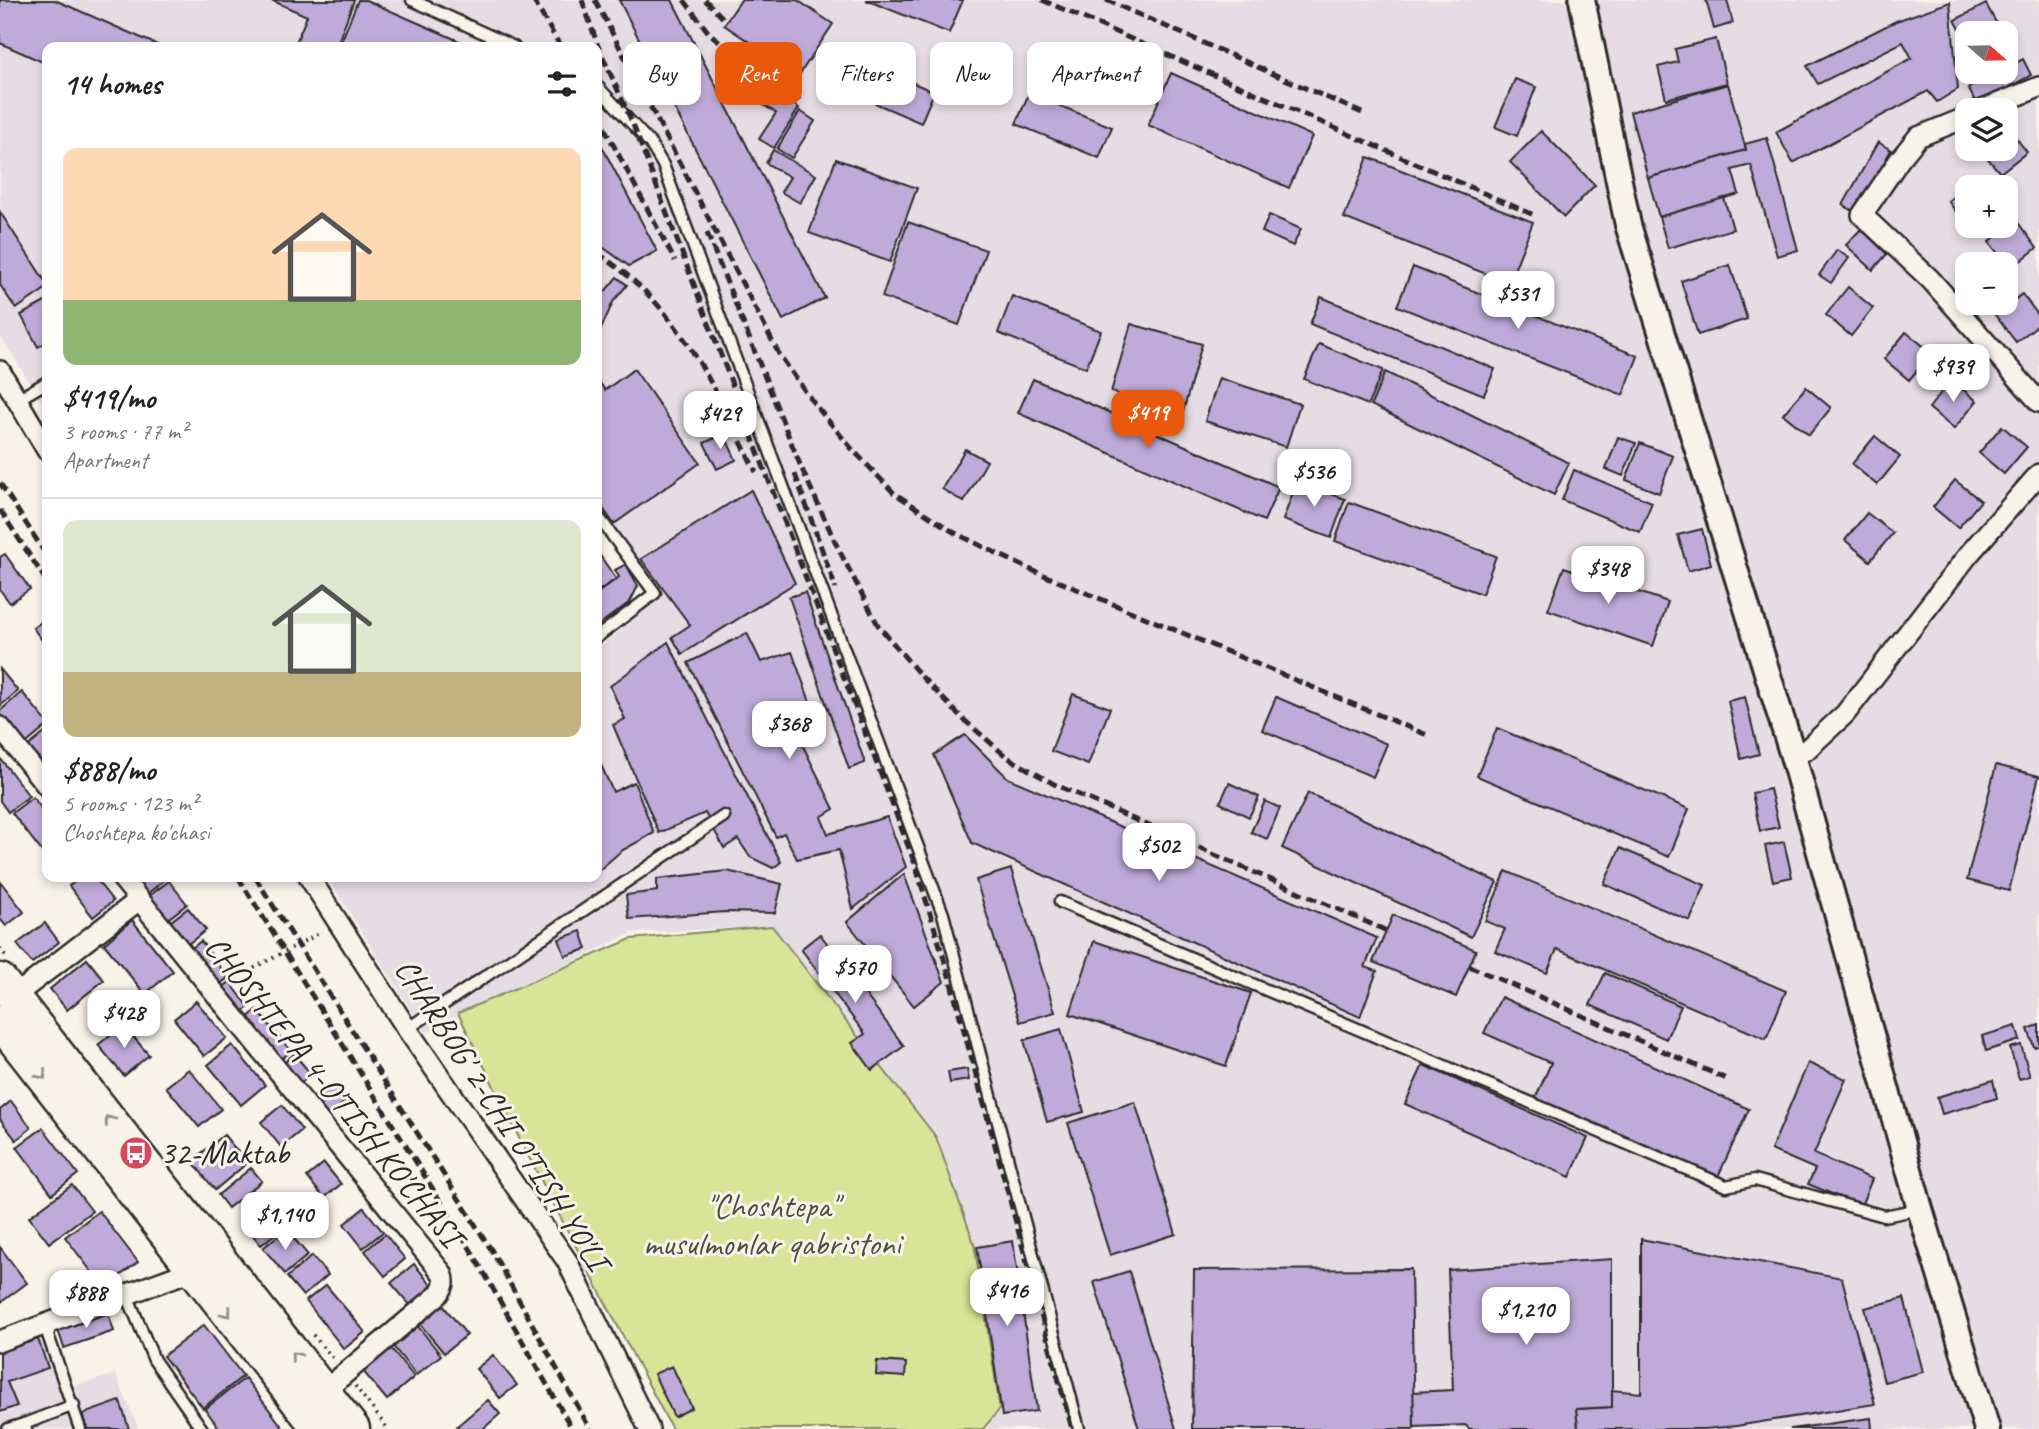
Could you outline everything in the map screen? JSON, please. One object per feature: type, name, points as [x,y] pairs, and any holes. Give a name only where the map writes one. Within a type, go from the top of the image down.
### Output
[{"type":"main road","points":[[4,999],[193,1270],[319,1429]]},
{"type":"main road","points":[[4,999],[334,1382],[353,1429]]},
{"type":"street","points":[[1582,0],[1628,225],[1793,756],[1920,1209],[1987,1429]]},
{"type":"street","points":[[2012,98],[2039,87]]},
{"type":"street","points":[[1955,122],[1918,137],[1899,159],[1862,215],[1930,279],[2039,402]]},
{"type":"street","points":[[0,372],[42,441]]},
{"type":"street","points":[[1793,756],[1806,750],[1845,714],[1969,554],[2039,474]]},
{"type":"street","points":[[0,727],[42,780]]},
{"type":"street","name":"CHOSHTEPA 4-O'TISH KO'CHASI","points":[[125,882],[445,1280],[439,1295],[334,1382]]},
{"type":"street","name":"CHARBOG' 2-CHI O'TISH YO'LI","points":[[312,882],[407,1029],[567,1261],[649,1429]]},
{"type":"street","points":[[4,999],[139,900]]},
{"type":"street","points":[[0,1341],[193,1270]]},
{"type":"lane","points":[[412,0],[503,42]]},
{"type":"lane","points":[[602,91],[650,143],[663,165],[943,915],[1079,1429]]},
{"type":"lane","points":[[18,400],[42,385]]},
{"type":"lane","points":[[602,522],[655,593],[602,633]]},
{"type":"lane","points":[[407,1029],[724,816]]},
{"type":"lane","points":[[1060,902],[1726,1186],[1755,1180],[1884,1216],[1920,1209]]},
{"type":"lane","points":[[127,1295],[154,1360],[202,1429]]},
{"type":"lane","points":[[51,1323],[48,1335],[80,1429]]},
{"type":"lane","points":[[8,1429],[25,1427],[74,1405]]},
{"type":"path","points":[[212,990],[339,923]]},
{"type":"path","points":[[334,1382],[388,1429]]},
{"type":"shaded area","points":[[0,0],[2039,0],[2039,1429],[986,1429],[1001,1409],[974,1243],[936,1137],[772,926],[632,933],[426,1033],[330,882],[602,882],[602,645],[652,604],[602,523],[602,42],[42,42],[42,403],[0,335]]},
{"type":"shaded area","points":[[52,1332],[74,1386],[115,1374],[139,1429],[0,1429],[0,1349]]},
{"type":"green space","name":"\"Choshtepa\" musulmonlar qabristoni","points":[[772,926],[936,1137],[974,1243],[1000,1409],[983,1429],[672,1429],[522,1144],[458,1013],[631,939]]},
{"type":"building","points":[[0,0],[55,0],[151,42],[42,42],[42,62],[0,43]]},
{"type":"building","points":[[271,0],[354,0],[338,42],[296,42],[307,16]]},
{"type":"building","points":[[358,0],[366,0],[462,42],[341,42]]},
{"type":"building","points":[[619,0],[672,0],[694,42],[641,42]]},
{"type":"building","points":[[741,0],[797,0],[833,24],[821,42],[816,42],[816,50],[802,70],[802,42],[750,42],[724,25]]},
{"type":"building","points":[[866,0],[963,0],[949,33]]},
{"type":"building","points":[[1706,0],[1727,0],[1733,23],[1714,29]]},
{"type":"building","points":[[1950,2],[1955,84],[1958,84],[1958,89],[1937,102],[1928,91],[1793,163],[1776,132],[1912,58],[1903,42],[1818,84],[1807,66],[1896,21]]},
{"type":"building","points":[[1986,4],[1995,21],[1956,21]]},
{"type":"building","points":[[1716,39],[1727,83],[1666,99],[1658,67],[1678,62],[1675,49]]},
{"type":"building","points":[[701,56],[715,84],[715,105],[726,105],[825,298],[783,320],[673,105],[701,105]]},
{"type":"building","points":[[2023,59],[2031,75],[2018,82],[2018,62]]},
{"type":"building","points":[[1171,73],[1312,136],[1289,188],[1148,125],[1157,105],[1163,105],[1163,91]]},
{"type":"building","points":[[1515,79],[1536,87],[1517,136],[1495,127]]},
{"type":"building","points":[[916,84],[930,90],[930,102],[921,123],[879,105],[916,105]]},
{"type":"building","points":[[1728,84],[1746,150],[1648,178],[1630,112]]},
{"type":"building","points":[[1976,84],[2015,84],[1990,98],[1973,98],[1968,88]]},
{"type":"building","points":[[1027,98],[1027,105],[1058,105],[1112,127],[1099,158],[1016,124]]},
{"type":"building","points":[[763,105],[794,105],[799,108],[774,148],[759,139],[776,113]]},
{"type":"building","points":[[800,111],[815,121],[792,158],[777,149]]},
{"type":"building","points":[[1541,131],[1595,185],[1564,217],[1510,162]]},
{"type":"building","points":[[1767,138],[1798,250],[1777,256],[1751,165],[1732,170],[1739,194],[1659,217],[1648,178],[1746,150],[1745,144]]},
{"type":"building","points":[[2018,140],[2027,152],[2018,159]]},
{"type":"building","points":[[1878,142],[1891,150],[1857,213],[1843,205]]},
{"type":"building","points":[[602,146],[657,251],[629,266],[602,247]]},
{"type":"building","points":[[773,150],[816,175],[800,203],[781,192],[790,177],[766,163]]},
{"type":"building","points":[[1368,157],[1533,222],[1509,283],[1344,218]]},
{"type":"building","points":[[836,159],[917,188],[890,262],[809,233]]},
{"type":"building","points":[[1990,161],[2015,161],[2000,173]]},
{"type":"building","points":[[1955,196],[1955,210],[1948,201]]},
{"type":"building","points":[[1724,198],[1733,229],[1668,248],[1659,217]]},
{"type":"building","points":[[0,212],[42,276],[42,291],[16,309],[0,285]]},
{"type":"building","points":[[1269,215],[1301,229],[1293,246],[1262,232]]},
{"type":"building","points":[[908,222],[986,250],[959,325],[882,297]]},
{"type":"building","points":[[2018,223],[2037,248],[2018,263],[2018,252],[1997,252],[1989,242],[1994,238],[2018,238]]},
{"type":"building","points":[[1861,229],[1887,254],[1873,270],[1846,245]]},
{"type":"building","points":[[1837,250],[1849,258],[1831,283],[1819,275]]},
{"type":"building","points":[[1730,265],[1747,319],[1698,335],[1681,281]]},
{"type":"building","points":[[1413,267],[1638,356],[1623,395],[1397,306]]},
{"type":"building","points":[[617,277],[627,285],[613,302],[602,327],[602,295]]},
{"type":"building","points":[[1848,287],[1873,308],[1851,336],[1826,315]]},
{"type":"building","points":[[2022,294],[2039,316],[2039,324],[2016,342],[1995,315],[2018,315],[2018,297]]},
{"type":"building","points":[[1012,296],[1101,331],[1086,368],[998,333]]},
{"type":"building","points":[[1321,297],[1495,369],[1484,395],[1310,324]]},
{"type":"building","points":[[42,304],[42,345],[38,347],[21,315]]},
{"type":"building","points":[[1131,324],[1202,344],[1183,412],[1111,392]]},
{"type":"building","points":[[1906,332],[1932,353],[1909,380],[1884,359]]},
{"type":"building","points":[[1319,344],[1383,370],[1368,405],[1304,379]]},
{"type":"building","points":[[634,369],[700,463],[614,524],[602,507],[602,386],[605,390]]},
{"type":"building","points":[[1385,372],[1569,463],[1554,495],[1371,405]]},
{"type":"building","points":[[1219,378],[1300,404],[1286,447],[1205,421]]},
{"type":"building","points":[[1033,379],[1279,487],[1264,521],[1018,413]]},
{"type":"building","points":[[1951,380],[1977,401],[1954,429],[1929,408]]},
{"type":"building","points":[[1806,387],[1831,408],[1809,435],[1783,414]]},
{"type":"building","points":[[2002,426],[2027,447],[2004,474],[1979,453]]},
{"type":"building","points":[[724,434],[736,460],[717,469],[704,443]]},
{"type":"building","points":[[1875,436],[1900,457],[1877,485],[1852,464]]},
{"type":"building","points":[[1618,437],[1636,443],[1623,476],[1606,469]]},
{"type":"building","points":[[1640,443],[1673,456],[1659,493],[1626,480]]},
{"type":"building","points":[[965,449],[987,461],[964,502],[942,489]]},
{"type":"building","points":[[1574,470],[1652,502],[1640,532],[1562,500]]},
{"type":"building","points":[[1955,480],[1981,501],[1958,528],[1933,507]]},
{"type":"building","points":[[1297,481],[1345,499],[1331,538],[1283,520]]},
{"type":"building","points":[[751,490],[795,583],[682,654],[672,637],[690,625],[641,559]]},
{"type":"building","points":[[1349,502],[1496,556],[1482,594],[1335,541]]},
{"type":"building","points":[[1867,513],[1893,533],[1870,561],[1845,540]]},
{"type":"building","points":[[1702,529],[1711,564],[1688,571],[1678,535]]},
{"type":"building","points":[[5,554],[30,589],[10,603],[0,590],[0,557]]},
{"type":"building","points":[[602,558],[616,579],[602,589]]},
{"type":"building","points":[[626,564],[638,586],[630,602],[602,622],[602,590],[619,577],[615,570]]},
{"type":"building","points":[[1564,567],[1668,602],[1653,646],[1548,610]]},
{"type":"building","points":[[805,592],[865,763],[849,769],[789,597]]},
{"type":"building","points":[[42,622],[42,640],[33,628]]},
{"type":"building","points":[[747,633],[761,662],[792,652],[822,735],[802,744],[834,809],[821,817],[828,834],[887,817],[906,867],[853,909],[839,850],[797,859],[784,833],[776,837],[688,663]]},
{"type":"building","points":[[668,642],[781,862],[773,868],[750,857],[738,839],[724,848],[705,813],[659,833],[613,725],[625,719],[610,686]]},
{"type":"building","points":[[0,669],[18,691],[0,706]]},
{"type":"building","points":[[22,692],[42,716],[42,730],[22,747],[0,720],[0,711]]},
{"type":"building","points":[[1073,694],[1110,708],[1088,765],[1051,751]]},
{"type":"building","points":[[1276,697],[1387,744],[1373,777],[1262,730]]},
{"type":"building","points":[[1745,697],[1759,754],[1741,759],[1728,701]]},
{"type":"building","points":[[1497,728],[1689,809],[1669,857],[1477,776]]},
{"type":"building","points":[[42,735],[42,770],[25,749]]},
{"type":"building","points":[[965,735],[1008,778],[1377,938],[1365,967],[1377,971],[1360,1017],[972,843],[934,755]]},
{"type":"building","points":[[0,758],[29,796],[8,812],[0,801]]},
{"type":"building","points":[[1996,765],[2039,776],[2009,891],[1967,880]]},
{"type":"building","points":[[602,767],[613,792],[634,782],[654,833],[621,851],[602,868]]},
{"type":"building","points":[[1229,783],[1259,797],[1249,817],[1220,803]]},
{"type":"building","points":[[1770,789],[1779,827],[1760,831],[1752,793]]},
{"type":"building","points":[[1308,793],[1497,882],[1471,937],[1282,848]]},
{"type":"building","points":[[33,797],[42,809],[42,852],[12,813]]},
{"type":"building","points":[[1265,801],[1280,808],[1267,839],[1251,832]]},
{"type":"building","points":[[1784,842],[1792,877],[1773,881],[1765,846]]},
{"type":"building","points":[[1620,848],[1705,885],[1690,921],[1604,884]]},
{"type":"building","points":[[1011,869],[1055,1012],[1020,1022],[976,880]]},
{"type":"building","points":[[727,871],[782,884],[775,913],[725,912],[629,919],[626,895],[657,891],[657,879]]},
{"type":"building","points":[[1506,871],[1786,991],[1766,1039],[1557,949],[1547,973],[1495,951],[1505,929],[1485,921]]},
{"type":"building","points":[[904,874],[944,982],[914,1006],[847,922]]},
{"type":"building","points":[[0,881],[24,912],[6,926],[0,919]]},
{"type":"building","points":[[74,882],[98,882],[113,901],[93,917],[69,886]]},
{"type":"building","points":[[131,882],[162,882],[143,897]]},
{"type":"building","points":[[170,882],[187,904],[164,922],[145,899]]},
{"type":"building","points":[[188,908],[206,930],[184,947],[166,925]]},
{"type":"building","points":[[1393,915],[1476,950],[1456,997],[1373,962]]},
{"type":"building","points":[[132,920],[173,971],[145,994],[104,944]]},
{"type":"building","points":[[45,923],[59,942],[32,963],[17,944]]},
{"type":"building","points":[[581,931],[587,949],[565,956],[559,939]]},
{"type":"building","points":[[820,934],[904,1046],[872,1070],[852,1043],[865,1034],[801,949]]},
{"type":"building","points":[[201,941],[228,978],[215,988],[188,951]]},
{"type":"building","points":[[1094,941],[1251,993],[1226,1066],[1070,1014]]},
{"type":"building","points":[[87,959],[104,980],[67,1010],[50,989]]},
{"type":"building","points":[[1605,973],[1681,1006],[1666,1039],[1590,1005]]},
{"type":"building","points":[[230,982],[249,1007],[235,1017],[217,992]]},
{"type":"building","points":[[1501,997],[1749,1109],[1716,1181],[1535,1099],[1551,1063],[1484,1033]]},
{"type":"building","points":[[196,1001],[227,1038],[204,1056],[174,1019]]},
{"type":"building","points":[[257,1010],[291,1051],[276,1063],[242,1022]]},
{"type":"building","points":[[123,1025],[149,1055],[124,1076],[98,1045]]},
{"type":"building","points":[[2039,1025],[2039,1046],[2034,1047],[2028,1029]]},
{"type":"building","points":[[2016,1026],[2020,1040],[1986,1051],[1982,1036]]},
{"type":"building","points":[[1061,1029],[1084,1112],[1047,1122],[1024,1040]]},
{"type":"building","points":[[232,1045],[265,1085],[241,1105],[208,1065]]},
{"type":"building","points":[[2021,1045],[2030,1076],[2019,1079],[2010,1048]]},
{"type":"building","points":[[294,1054],[311,1074],[298,1086],[280,1066]]},
{"type":"building","points":[[1808,1063],[1846,1079],[1814,1154],[1872,1179],[1861,1206],[1808,1184],[1815,1169],[1771,1150]]},
{"type":"building","points":[[1423,1065],[1588,1138],[1570,1177],[1405,1104]]},
{"type":"building","points":[[189,1069],[221,1109],[199,1127],[166,1087]]},
{"type":"building","points":[[967,1069],[969,1080],[950,1083],[948,1072]]},
{"type":"building","points":[[1993,1080],[1997,1098],[1942,1114],[1937,1097]]},
{"type":"building","points":[[334,1085],[347,1100],[325,1119],[312,1103]]},
{"type":"building","points":[[11,1101],[31,1128],[16,1140],[0,1119],[0,1110]]},
{"type":"building","points":[[1135,1102],[1176,1234],[1110,1255],[1068,1123]]},
{"type":"building","points":[[282,1105],[302,1130],[281,1147],[261,1122]]},
{"type":"building","points":[[43,1128],[78,1174],[52,1194],[17,1147]]},
{"type":"building","points":[[224,1135],[247,1163],[215,1190],[192,1161]]},
{"type":"building","points":[[324,1163],[341,1184],[324,1198],[307,1177]]},
{"type":"building","points":[[251,1168],[262,1181],[228,1208],[218,1195]]},
{"type":"building","points":[[72,1185],[92,1211],[49,1243],[29,1217]]},
{"type":"building","points":[[272,1208],[286,1225],[261,1245],[247,1228]]},
{"type":"building","points":[[364,1208],[383,1232],[363,1248],[344,1224]]},
{"type":"building","points":[[99,1211],[138,1262],[104,1288],[65,1237]]},
{"type":"building","points":[[286,1229],[308,1255],[285,1274],[263,1248]]},
{"type":"building","points":[[385,1234],[405,1259],[385,1276],[365,1251]]},
{"type":"building","points":[[1641,1239],[1842,1278],[1875,1404],[1705,1429],[1578,1429],[1576,1409],[1612,1407],[1612,1390],[1641,1393]]},
{"type":"building","points":[[1013,1241],[1037,1411],[1002,1416],[977,1247]]},
{"type":"building","points":[[0,1247],[27,1283],[0,1303]]},
{"type":"building","points":[[312,1256],[328,1275],[303,1296],[287,1277]]},
{"type":"building","points":[[1612,1259],[1612,1407],[1576,1409],[1578,1429],[1470,1429],[1465,1425],[1414,1427],[1412,1392],[1453,1390],[1448,1270]]},
{"type":"building","points":[[414,1264],[433,1287],[410,1305],[391,1283]]},
{"type":"building","points":[[1411,1269],[1414,1429],[1192,1429],[1194,1270]]},
{"type":"building","points":[[1129,1271],[1176,1429],[1139,1429],[1094,1282]]},
{"type":"building","points":[[326,1285],[365,1332],[344,1349],[306,1301]]},
{"type":"building","points":[[1904,1298],[1923,1372],[1884,1382],[1865,1308]]},
{"type":"building","points":[[442,1304],[467,1335],[444,1353],[419,1323]]},
{"type":"building","points":[[108,1313],[114,1331],[64,1348],[58,1330]]},
{"type":"building","points":[[204,1325],[243,1376],[203,1408],[163,1356]]},
{"type":"building","points":[[417,1325],[441,1355],[416,1375],[392,1345]]},
{"type":"building","points":[[38,1339],[48,1368],[7,1382],[17,1406],[0,1412],[0,1352]]},
{"type":"building","points":[[390,1347],[414,1377],[387,1400],[362,1370]]},
{"type":"building","points":[[493,1355],[517,1385],[500,1398],[476,1369]]},
{"type":"building","points":[[877,1361],[906,1363],[905,1377],[876,1375]]},
{"type":"building","points":[[672,1366],[692,1408],[674,1417],[654,1374]]},
{"type":"building","points":[[245,1378],[284,1429],[220,1429],[205,1409]]},
{"type":"building","points":[[488,1400],[500,1414],[483,1429],[460,1429],[457,1426]]},
{"type":"building","points":[[120,1401],[129,1429],[88,1429],[83,1414]]},
{"type":"building","points":[[1871,1418],[1872,1429],[1790,1429]]},
{"type":"railway","points":[[533,0],[558,42]]},
{"type":"railway","points":[[582,0],[597,42]]},
{"type":"railway","points":[[595,0],[779,354],[815,405],[894,493],[955,533],[1029,569],[1427,735]]},
{"type":"railway","points":[[684,0],[709,33],[720,42]]},
{"type":"railway","points":[[705,0],[727,22]]},
{"type":"railway","points":[[1042,0],[1536,216]]},
{"type":"railway","points":[[1106,0],[1362,113]]},
{"type":"railway","points":[[602,55],[632,122],[915,864],[948,972],[1072,1429]]},
{"type":"railway","points":[[602,123],[675,261]]},
{"type":"railway","points":[[707,233],[801,467],[839,550],[878,625],[920,675],[963,719],[1007,757],[1054,784],[1387,931]]},
{"type":"railway","points":[[602,257],[652,298],[692,350],[756,472]]},
{"type":"railway","points":[[795,474],[836,589]]},
{"type":"railway","points":[[0,483],[42,548]]},
{"type":"railway","points":[[0,510],[42,574]]},
{"type":"railway","points":[[241,882],[474,1255],[572,1429]]},
{"type":"railway","points":[[258,882],[492,1251],[590,1429]]},
{"type":"railway","points":[[1469,966],[1729,1080]]},
{"type":"place","name":"32-Maktab","points":[[136,1153]]}]
